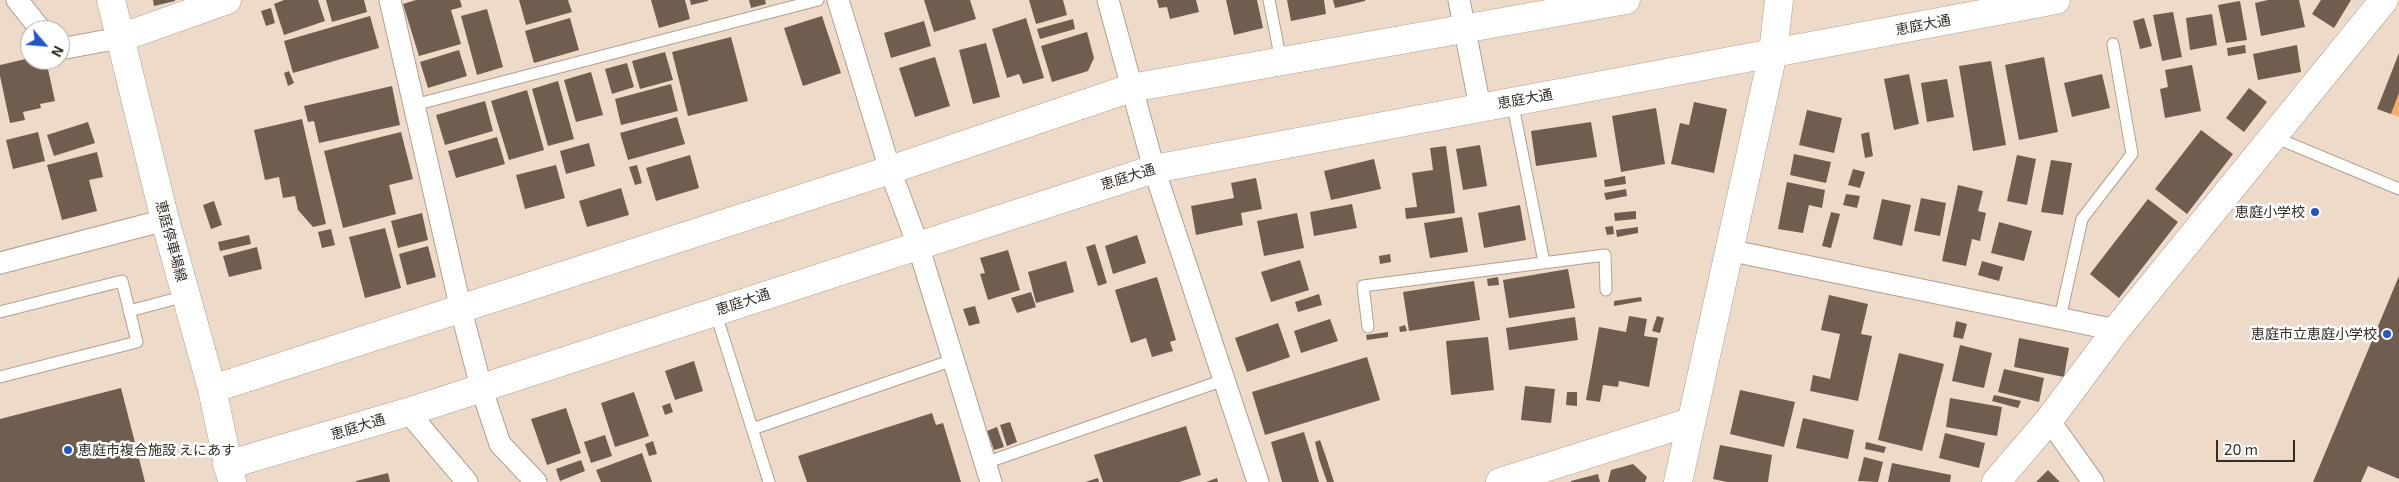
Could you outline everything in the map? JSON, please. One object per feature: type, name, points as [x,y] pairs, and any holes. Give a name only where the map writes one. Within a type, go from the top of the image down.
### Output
[{"type":"street","points":[[18,0],[34,20]]},
{"type":"street","name":"恵庭停車場線","points":[[111,0],[165,220],[212,389],[230,473]]},
{"type":"street","points":[[70,47],[120,38],[228,0]]},
{"type":"street","points":[[390,0],[461,310],[481,387],[500,444],[536,482]]},
{"type":"street","points":[[838,0],[890,170],[918,245],[988,472]]},
{"type":"street","points":[[1108,0],[1154,168],[1258,482]]},
{"type":"street","points":[[1459,0],[1480,107]]},
{"type":"street","points":[[212,389],[890,170],[1131,88],[1626,0]]},
{"type":"street","points":[[1678,482],[1773,53],[1779,0]]},
{"type":"street","name":"恵庭大通","points":[[230,473],[481,387],[1154,168],[2056,0]]},
{"type":"street","points":[[1996,482],[2049,420],[2116,330],[2384,0]]},
{"type":"street","points":[[0,263],[165,220]]},
{"type":"street","points":[[1728,250],[2116,330]]},
{"type":"street","points":[[408,412],[467,482]]},
{"type":"street","points":[[2049,420],[2093,482]]},
{"type":"street","points":[[1500,482],[1690,422]]},
{"type":"lane","points":[[414,105],[818,0]]},
{"type":"lane","points":[[1269,0],[1281,61]]},
{"type":"lane","points":[[2060,318],[2082,219],[2132,154],[2113,44]]},
{"type":"lane","points":[[1512,101],[1544,262]]},
{"type":"lane","points":[[2274,137],[2399,189]]},
{"type":"lane","points":[[1368,328],[1363,286],[1605,255],[1606,290]]},
{"type":"lane","points":[[0,312],[122,281],[137,342],[0,377]]},
{"type":"lane","points":[[129,311],[186,296]]},
{"type":"lane","points":[[715,311],[769,482]]},
{"type":"lane","points":[[752,429],[953,360]]},
{"type":"lane","points":[[988,472],[1224,380]]},
{"type":"shaded area","points":[[2399,93],[2399,117],[2391,114]]},
{"type":"building","points":[[153,0],[175,0],[175,1],[154,6]]},
{"type":"building","points":[[284,0],[318,0],[325,21],[284,35],[274,4]]},
{"type":"building","points":[[326,0],[364,0],[367,12],[332,22]]},
{"type":"building","points":[[416,0],[460,0],[462,7],[451,10],[461,44],[419,56],[403,4]]},
{"type":"building","points":[[519,0],[568,0],[572,12],[526,25]]},
{"type":"building","points":[[651,0],[685,0],[690,19],[659,28]]},
{"type":"building","points":[[690,0],[708,0],[708,1],[691,5]]},
{"type":"building","points":[[749,0],[765,0],[766,4],[751,8]]},
{"type":"building","points":[[924,0],[970,0],[976,19],[934,32]]},
{"type":"building","points":[[1029,0],[1063,0],[1067,15],[1036,24]]},
{"type":"building","points":[[1157,0],[1196,0],[1199,12],[1170,19],[1167,7],[1159,8]]},
{"type":"building","points":[[1226,0],[1257,0],[1263,28],[1234,35]]},
{"type":"building","points":[[1287,0],[1324,0],[1326,14],[1291,21]]},
{"type":"building","points":[[1333,0],[1365,0],[1365,1],[1335,8]]},
{"type":"building","points":[[2268,0],[2299,0],[2305,27],[2261,36],[2255,3]]},
{"type":"building","points":[[2321,0],[2351,0],[2334,28],[2312,14]]},
{"type":"building","points":[[2240,1],[2247,40],[2226,43],[2218,5]]},
{"type":"building","points":[[271,8],[275,23],[266,26],[261,11]]},
{"type":"building","points":[[487,9],[503,67],[477,75],[461,16]]},
{"type":"building","points":[[2173,12],[2182,57],[2162,61],[2153,15]]},
{"type":"building","points":[[2212,14],[2217,45],[2190,50],[2186,18]]},
{"type":"building","points":[[370,16],[379,48],[293,73],[284,41]]},
{"type":"building","points":[[822,16],[841,73],[803,86],[784,28]]},
{"type":"building","points":[[570,18],[579,50],[534,63],[525,31]]},
{"type":"building","points":[[1026,18],[1044,78],[1023,84],[1019,74],[1007,78],[992,29]]},
{"type":"building","points":[[2144,18],[2152,46],[2140,49],[2133,21]]},
{"type":"building","points":[[1073,19],[1075,29],[1040,39],[1037,29]]},
{"type":"building","points":[[924,21],[931,46],[891,58],[884,33]]},
{"type":"building","points":[[1087,32],[1094,58],[1088,71],[1052,82],[1041,46]]},
{"type":"building","points":[[731,37],[748,101],[688,116],[672,52]]},
{"type":"building","points":[[986,43],[1000,97],[973,104],[959,50]]},
{"type":"building","points":[[2245,45],[2246,53],[2228,56],[2227,48]]},
{"type":"building","points":[[2297,45],[2301,72],[2258,80],[2253,54]]},
{"type":"building","points":[[459,50],[467,76],[428,88],[420,62]]},
{"type":"building","points":[[665,52],[673,80],[640,89],[632,61]]},
{"type":"building","points":[[2399,53],[2399,93],[2391,114],[2377,109]]},
{"type":"building","points":[[935,57],[950,106],[915,117],[899,68]]},
{"type":"building","points":[[2044,57],[2058,132],[2019,140],[2005,65]]},
{"type":"building","points":[[20,60],[20,70],[48,70],[55,101],[40,104],[41,108],[23,112],[25,120],[10,123],[0,76],[0,65]]},
{"type":"building","points":[[1991,61],[2006,145],[1973,151],[1959,66]]},
{"type":"building","points":[[627,63],[634,87],[612,94],[605,69]]},
{"type":"building","points":[[2192,65],[2201,111],[2165,118],[2160,89],[2168,87],[2165,70]]},
{"type":"building","points":[[289,71],[294,83],[288,86],[284,73]]},
{"type":"building","points":[[591,72],[603,115],[576,122],[564,80]]},
{"type":"building","points":[[1909,74],[1919,124],[1894,130],[1884,79]]},
{"type":"building","points":[[2102,74],[2110,108],[2072,117],[2064,83]]},
{"type":"building","points":[[1947,79],[1954,117],[1927,122],[1921,83]]},
{"type":"building","points":[[558,81],[574,139],[548,146],[532,89]]},
{"type":"building","points":[[671,84],[678,111],[621,125],[615,99]]},
{"type":"building","points":[[392,86],[400,125],[319,143],[314,121],[308,122],[304,106]]},
{"type":"building","points":[[2249,88],[2267,102],[2244,132],[2226,118]]},
{"type":"building","points":[[527,90],[544,150],[509,160],[491,101]]},
{"type":"building","points":[[485,101],[493,131],[445,145],[436,115]]},
{"type":"building","points":[[1694,102],[1727,109],[1714,173],[1671,164],[1680,123],[1689,125]]},
{"type":"building","points":[[1656,108],[1665,164],[1621,172],[1612,116]]},
{"type":"building","points":[[1807,110],[1842,118],[1834,153],[1799,145]]},
{"type":"building","points":[[677,117],[685,144],[628,160],[620,133]]},
{"type":"building","points":[[302,119],[326,224],[313,227],[298,210],[295,196],[283,198],[279,177],[265,180],[254,130]]},
{"type":"building","points":[[88,122],[95,143],[54,156],[47,135]]},
{"type":"building","points":[[1591,122],[1597,157],[1536,166],[1531,131]]},
{"type":"building","points":[[2201,130],[2233,154],[2187,214],[2155,189]]},
{"type":"building","points":[[38,132],[45,161],[13,169],[6,140]]},
{"type":"building","points":[[401,132],[413,179],[389,185],[396,214],[343,228],[324,151]]},
{"type":"building","points":[[1869,132],[1873,156],[1865,158],[1861,134]]},
{"type":"building","points":[[497,137],[505,164],[456,178],[448,151]]},
{"type":"building","points":[[589,143],[595,166],[566,174],[560,151]]},
{"type":"building","points":[[1480,145],[1487,186],[1463,190],[1456,149]]},
{"type":"building","points":[[1446,146],[1455,213],[1406,219],[1405,208],[1417,207],[1412,173],[1433,170],[1430,148]]},
{"type":"building","points":[[97,152],[103,177],[89,180],[97,211],[62,220],[47,165]]},
{"type":"building","points":[[1794,154],[1831,162],[1826,183],[1790,175]]},
{"type":"building","points":[[690,155],[699,188],[656,201],[646,168]]},
{"type":"building","points":[[2017,155],[2036,159],[2027,205],[2007,201]]},
{"type":"building","points":[[1374,159],[1381,189],[1331,200],[1324,171]]},
{"type":"building","points":[[2051,160],[2072,163],[2063,215],[2041,212]]},
{"type":"building","points":[[556,165],[565,198],[525,209],[516,175]]},
{"type":"building","points":[[637,165],[642,183],[635,185],[629,167]]},
{"type":"building","points":[[1853,169],[1865,172],[1860,188],[1848,185]]},
{"type":"building","points":[[1625,176],[1626,184],[1605,187],[1604,180]]},
{"type":"building","points":[[1256,178],[1262,209],[1241,213],[1243,225],[1196,235],[1191,206],[1234,198],[1231,183]]},
{"type":"building","points":[[1787,182],[1825,190],[1822,208],[1809,205],[1803,233],[1778,229]]},
{"type":"building","points":[[1958,185],[1983,191],[1978,211],[1986,213],[1980,241],[1972,239],[1966,266],[1942,261]]},
{"type":"building","points":[[621,188],[629,215],[587,227],[579,201]]},
{"type":"building","points":[[1626,189],[1627,196],[1606,200],[1604,193]]},
{"type":"building","points":[[1846,194],[1860,196],[1857,208],[1843,205]]},
{"type":"building","points":[[1921,198],[1946,203],[1940,236],[1914,231]]},
{"type":"building","points":[[1882,199],[1911,205],[1902,246],[1873,239]]},
{"type":"building","points":[[2148,199],[2178,222],[2119,298],[2090,274]]},
{"type":"building","points":[[214,201],[222,225],[211,229],[203,205]]},
{"type":"building","points":[[1352,204],[1357,228],[1314,236],[1310,212]]},
{"type":"building","points":[[1520,205],[1526,240],[1484,248],[1478,213]]},
{"type":"building","points":[[1636,211],[1636,219],[1615,221],[1614,213]]},
{"type":"building","points":[[1831,212],[1840,214],[1831,248],[1822,246]]},
{"type":"building","points":[[422,213],[428,240],[398,248],[391,221]]},
{"type":"building","points":[[1297,213],[1304,248],[1264,256],[1257,221]]},
{"type":"building","points":[[1462,217],[1468,252],[1430,258],[1424,223]]},
{"type":"building","points":[[1999,222],[2032,231],[2024,261],[1991,253]]},
{"type":"building","points":[[1613,226],[1614,234],[1607,235],[1605,227]]},
{"type":"building","points":[[1638,227],[1638,233],[1617,237],[1616,230]]},
{"type":"building","points":[[385,228],[401,288],[365,298],[349,237]]},
{"type":"building","points":[[331,229],[335,245],[322,248],[318,232]]},
{"type":"building","points":[[249,235],[251,244],[220,251],[218,242]]},
{"type":"building","points":[[1137,235],[1146,263],[1113,274],[1105,246]]},
{"type":"building","points":[[1095,244],[1107,283],[1098,286],[1086,247]]},
{"type":"building","points":[[428,246],[436,277],[407,285],[399,254]]},
{"type":"building","points":[[257,247],[262,269],[229,277],[223,256]]},
{"type":"building","points":[[1008,250],[1020,290],[988,300],[980,274],[985,273],[980,258]]},
{"type":"building","points":[[1390,254],[1391,262],[1380,264],[1379,256]]},
{"type":"building","points":[[1300,260],[1309,290],[1271,302],[1261,272]]},
{"type":"building","points":[[1066,261],[1074,292],[1036,303],[1028,272]]},
{"type":"building","points":[[1982,261],[2003,267],[1999,281],[1978,275]]},
{"type":"building","points":[[1568,269],[1575,308],[1509,318],[1503,280]]},
{"type":"building","name":"恵庭市立恵庭小学校","points":[[2399,276],[2399,479],[2368,466],[2361,482],[2313,482]]},
{"type":"building","points":[[1157,277],[1176,340],[1170,342],[1173,351],[1152,357],[1146,338],[1131,343],[1115,290]]},
{"type":"building","points":[[1498,277],[1499,285],[1488,286],[1487,279]]},
{"type":"building","points":[[1474,281],[1480,320],[1409,331],[1403,292]]},
{"type":"building","points":[[1031,292],[1036,307],[1017,313],[1011,298]]},
{"type":"building","points":[[1319,294],[1322,305],[1298,312],[1295,302]]},
{"type":"building","points":[[1829,295],[1868,304],[1861,334],[1872,336],[1858,401],[1810,391],[1813,375],[1830,379],[1840,334],[1821,330]]},
{"type":"building","points":[[1641,297],[1642,301],[1614,306],[1614,301]]},
{"type":"building","points":[[975,306],[980,323],[969,326],[963,309]]},
{"type":"building","points":[[1629,316],[1647,319],[1644,336],[1658,338],[1649,387],[1619,381],[1618,387],[1603,385],[1600,402],[1586,400],[1599,327],[1626,332]]},
{"type":"building","points":[[1657,316],[1664,318],[1660,333],[1652,331]]},
{"type":"building","points":[[1575,317],[1578,340],[1509,350],[1506,328]]},
{"type":"building","points":[[1330,319],[1338,341],[1301,353],[1294,331]]},
{"type":"building","points":[[1956,321],[1967,324],[1963,339],[1953,337]]},
{"type":"building","points":[[1278,323],[1290,357],[1247,372],[1235,338]]},
{"type":"building","points":[[1405,325],[1407,331],[1400,332],[1399,327]]},
{"type":"building","points":[[1388,332],[1388,337],[1367,340],[1366,335]]},
{"type":"building","points":[[1488,337],[1494,390],[1451,395],[1446,341]]},
{"type":"building","points":[[2019,338],[2069,348],[2064,377],[2014,367]]},
{"type":"building","points":[[1960,345],[1992,353],[1984,388],[1952,381]]},
{"type":"building","points":[[1899,353],[1944,364],[1922,451],[1878,440]]},
{"type":"building","points":[[1367,357],[1380,400],[1265,435],[1252,392]]},
{"type":"building","points":[[694,361],[703,391],[675,400],[665,371]]},
{"type":"building","points":[[2004,369],[2044,378],[2039,402],[1998,392]]},
{"type":"building","points":[[1525,386],[1555,389],[1551,423],[1521,420]]},
{"type":"building","name":"恵庭市複合施設 えにあす","points":[[121,388],[145,482],[0,482],[0,419]]},
{"type":"building","points":[[1740,390],[1795,402],[1784,447],[1730,434]]},
{"type":"building","points":[[634,392],[649,436],[615,447],[601,403]]},
{"type":"building","points":[[1567,392],[1577,392],[1577,406],[1566,405]]},
{"type":"building","points":[[1994,395],[2021,401],[2018,408],[1992,401]]},
{"type":"building","points":[[1950,398],[2002,407],[1997,436],[1946,427]]},
{"type":"building","points":[[670,403],[673,412],[665,415],[662,406]]},
{"type":"building","points":[[566,408],[581,453],[547,465],[531,419]]},
{"type":"building","points":[[932,413],[936,425],[943,423],[961,482],[807,482],[798,456]]},
{"type":"building","points":[[1803,418],[1854,430],[1848,459],[1796,448]]},
{"type":"building","points":[[1010,422],[1017,442],[1007,446],[1000,425]]},
{"type":"building","points":[[1186,426],[1201,475],[1179,482],[1103,482],[1094,455]]},
{"type":"building","points":[[997,427],[1004,447],[994,450],[987,431]]},
{"type":"building","points":[[1304,432],[1319,482],[1282,482],[1271,442]]},
{"type":"building","points":[[1945,433],[1985,443],[1979,468],[1939,458]]},
{"type":"building","points":[[605,435],[612,456],[591,463],[584,442]]},
{"type":"building","points":[[1320,440],[1334,482],[1327,482],[1319,459],[1315,442]]},
{"type":"building","points":[[653,441],[657,454],[649,456],[645,444]]},
{"type":"building","points":[[1866,442],[1886,447],[1884,453],[1865,449]]},
{"type":"building","points":[[1720,445],[1772,455],[1768,482],[1727,482],[1713,479]]},
{"type":"building","points":[[642,453],[652,482],[601,482],[596,470]]},
{"type":"building","points":[[1864,457],[1883,462],[1878,482],[1858,481]]},
{"type":"building","points":[[581,460],[585,471],[560,481],[556,469]]},
{"type":"building","points":[[1892,463],[1951,475],[1950,482],[1888,482]]},
{"type":"building","points":[[1633,464],[1647,477],[1645,482],[1608,482],[1611,470]]},
{"type":"building","points":[[2048,470],[2060,482],[2036,482]]},
{"type":"building","points":[[388,473],[390,482],[356,482],[356,481]]},
{"type":"building","points":[[1598,474],[1600,482],[1571,482],[1571,481]]},
{"type":"building","points":[[1098,478],[1099,482],[1085,482]]},
{"type":"building","points":[[1217,478],[1218,482],[1206,482]]},
{"type":"place","name":"恵庭小学校","points":[[2315,212]]},
{"type":"place","name":"恵庭市立恵庭小学校","points":[[2387,334]]},
{"type":"place","name":"恵庭市複合施設 えにあす","points":[[68,450]]}]
